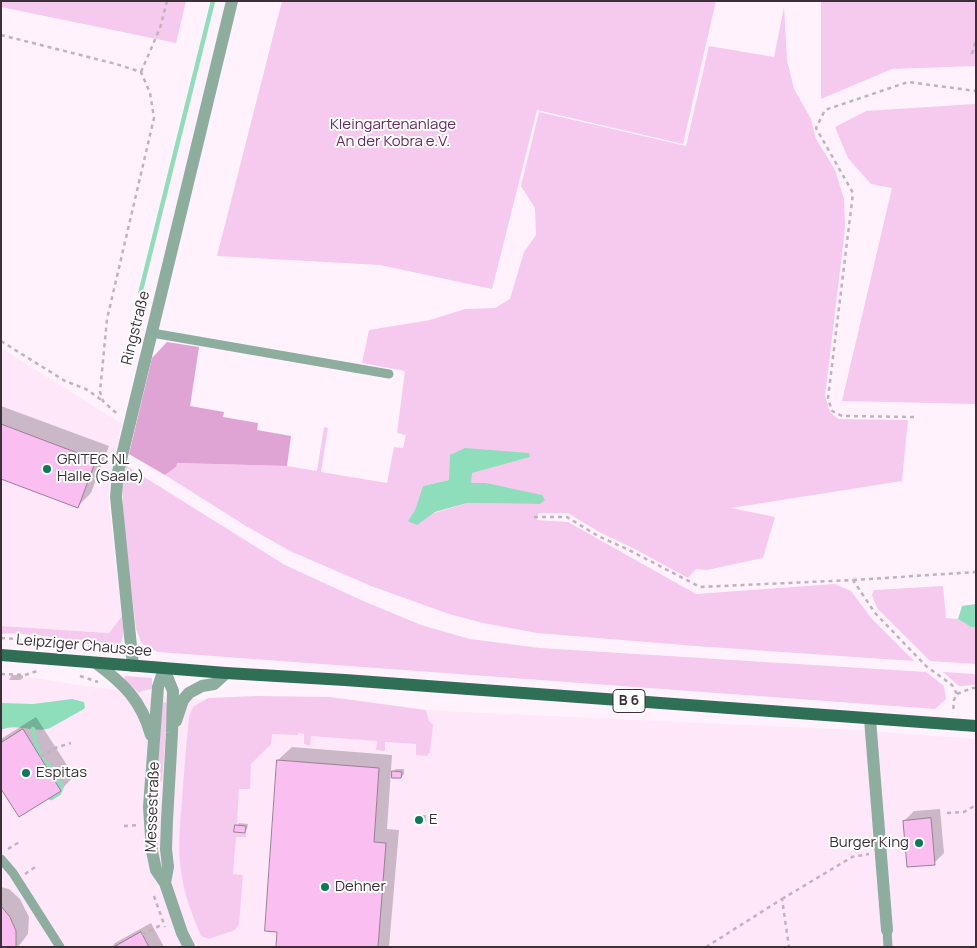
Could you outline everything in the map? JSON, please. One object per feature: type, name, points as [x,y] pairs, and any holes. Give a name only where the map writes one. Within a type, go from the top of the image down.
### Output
[{"type":"main road","name":"Leipziger Chaussee","points":[[1,655],[164,669]]},
{"type":"main road","name":"B 6","points":[[164,669],[345,680],[976,726]]},
{"type":"street","name":"Ringstraße","points":[[133,666],[116,497],[118,472],[232,1]]},
{"type":"street","name":"Messestraße","points":[[96,664],[112,675],[136,699],[147,721],[153,742]]},
{"type":"street","name":"Messestraße","points":[[164,669],[158,687],[153,742],[149,807],[152,851],[156,870],[165,883],[182,933],[189,947]]},
{"type":"street","name":"Messestraße","points":[[164,669],[173,691],[166,820],[168,867],[165,883]]},
{"type":"street","name":"Messestraße","points":[[172,732],[183,700],[189,693],[202,686],[214,684],[226,674]]},
{"type":"street","points":[[870,719],[887,930]]},
{"type":"lane","points":[[152,333],[389,374]]},
{"type":"lane","points":[[1,859],[60,947]]},
{"type":"lane","points":[[887,930],[888,947]]},
{"type":"path","points":[[103,401],[100,392],[107,319],[154,118],[150,93],[141,72],[160,28],[167,1]]},
{"type":"path","points":[[1,35],[141,72]]},
{"type":"path","points":[[972,54],[976,40]]},
{"type":"path","points":[[914,418],[842,416],[832,411],[828,398],[853,193],[816,128],[825,110],[908,82],[976,91]]},
{"type":"path","points":[[1,341],[65,381],[86,389],[115,412],[131,417]]},
{"type":"path","points":[[534,517],[567,518],[598,536],[700,587],[976,572]]},
{"type":"path","points":[[853,580],[875,613],[926,666],[952,685],[957,694]]},
{"type":"path","points":[[1,638],[70,642],[101,650]]},
{"type":"path","points":[[1,679],[2,674],[25,675],[42,670]]},
{"type":"path","points":[[74,674],[102,685]]},
{"type":"path","points":[[953,725],[954,700],[957,694],[976,688]]},
{"type":"path","points":[[40,757],[55,748],[71,742]]},
{"type":"path","points":[[947,813],[964,812],[976,805]]},
{"type":"path","points":[[124,826],[140,825],[141,833]]},
{"type":"path","points":[[8,850],[21,841]]},
{"type":"path","points":[[706,947],[852,857],[880,851]]},
{"type":"path","points":[[25,875],[38,865]]},
{"type":"path","points":[[152,889],[167,932]]},
{"type":"path","points":[[782,899],[790,947]]},
{"type":"path","points":[[142,935],[163,924]]},
{"type":"shaded area","points":[[167,342],[199,347],[190,406],[224,412],[223,417],[258,423],[257,430],[291,436],[287,466],[177,463],[176,467],[165,475],[129,454],[152,358]]},
{"type":"shaded area","points":[[1,348],[122,424],[109,484],[109,507],[122,616],[109,633],[1,626]]},
{"type":"shaded area","points":[[465,448],[529,453],[530,457],[472,473],[471,483],[486,483],[542,495],[545,500],[540,504],[467,503],[435,512],[417,525],[408,521],[415,510],[423,486],[449,480],[450,455]]},
{"type":"shaded area","points":[[976,604],[976,627],[971,627],[958,619],[962,606]]},
{"type":"shaded area","points":[[1,673],[92,687],[203,700],[855,730],[976,739],[976,947],[1,947]]},
{"type":"shaded area","points":[[72,699],[84,702],[84,709],[50,728],[38,730],[13,727],[1,730],[1,703],[33,704]]},
{"type":"green space","points":[[1,1],[186,1],[176,43],[1,7]]},
{"type":"green space","name":"Kleingartenanlage An der Kobra e.V.","points":[[282,1],[716,1],[683,144],[537,110],[492,289],[380,265],[217,256]]},
{"type":"green space","points":[[821,1],[976,1],[976,66],[892,69],[821,99]]},
{"type":"green space","points":[[784,7],[787,60],[794,89],[811,119],[816,139],[835,170],[844,199],[845,228],[825,396],[830,412],[838,419],[908,420],[902,481],[731,508],[775,517],[763,558],[707,570],[696,569],[688,578],[601,533],[568,513],[538,513],[537,520],[568,522],[696,594],[835,584],[851,591],[871,618],[914,661],[537,633],[483,623],[449,614],[371,586],[290,551],[165,475],[176,467],[176,463],[287,466],[317,471],[324,427],[328,428],[321,472],[387,483],[394,447],[403,448],[406,435],[397,433],[405,371],[362,363],[369,330],[430,320],[465,309],[495,308],[510,299],[524,252],[536,235],[535,208],[521,186],[539,112],[686,146],[709,46],[774,57]],"holes":[[[529,454],[529,457],[471,473],[471,483],[486,483],[540,504],[467,503],[408,521],[415,510],[423,486],[449,480]]]},
{"type":"green space","points":[[976,105],[976,404],[842,401],[892,188],[871,184],[848,158],[835,127],[866,111]]},
{"type":"green space","points":[[125,465],[285,565],[421,625],[470,639],[540,648],[926,672],[944,686],[946,699],[935,709],[158,652],[142,644],[136,629],[124,526],[123,485]]},
{"type":"green space","points":[[943,586],[946,618],[958,619],[971,627],[976,627],[976,664],[930,661],[877,608],[872,595],[874,590]]},
{"type":"green space","points":[[122,616],[123,638],[114,648],[29,634],[1,634],[1,626],[109,633]]},
{"type":"green space","points":[[943,672],[976,674],[976,685],[959,686]]},
{"type":"green space","points":[[125,676],[152,678],[152,689],[139,693],[124,679]]},
{"type":"green space","points":[[257,696],[330,697],[426,710],[429,721],[433,725],[430,752],[427,756],[416,755],[416,744],[385,742],[385,751],[376,750],[377,741],[311,736],[310,746],[304,744],[304,734],[272,734],[271,744],[251,764],[250,789],[239,789],[237,825],[235,825],[234,831],[246,833],[246,837],[236,837],[233,874],[243,875],[239,924],[235,930],[209,939],[201,936],[195,922],[185,892],[180,867],[180,828],[189,718],[193,707],[208,698]]},
{"type":"green space","points":[[162,702],[168,703],[162,781],[160,782],[157,780]]},
{"type":"building","name":"GRITEC NL Halle (Saale)","points":[[1,424],[96,460],[78,508],[1,479]]},
{"type":"building","name":"Espitas","points":[[23,729],[61,791],[19,817],[1,789],[1,743]]},
{"type":"building","name":"Dehner","points":[[277,760],[379,768],[374,842],[386,843],[378,947],[276,947],[277,932],[265,931]]},
{"type":"building","points":[[392,771],[402,772],[401,778],[392,778]]},
{"type":"building","points":[[931,818],[935,865],[907,867],[903,821]]},
{"type":"building","points":[[235,825],[246,826],[245,833],[234,832]]},
{"type":"building","points":[[1,906],[10,917],[16,931],[16,947],[1,947]]},
{"type":"building","points":[[141,932],[149,947],[114,947]]},
{"type":"waterway","points":[[140,294],[213,1]]},
{"type":"waterway","points":[[33,729],[38,752],[62,786],[59,793],[51,798],[46,796]]},
{"type":"place","name":"GRITEC NL Halle (Saale)","points":[[47,469]]},
{"type":"place","name":"Espitas","points":[[26,773]]},
{"type":"place","name":"E","points":[[419,820]]},
{"type":"place","name":"Burger King","points":[[919,843]]},
{"type":"place","name":"Dehner","points":[[325,887]]}]
